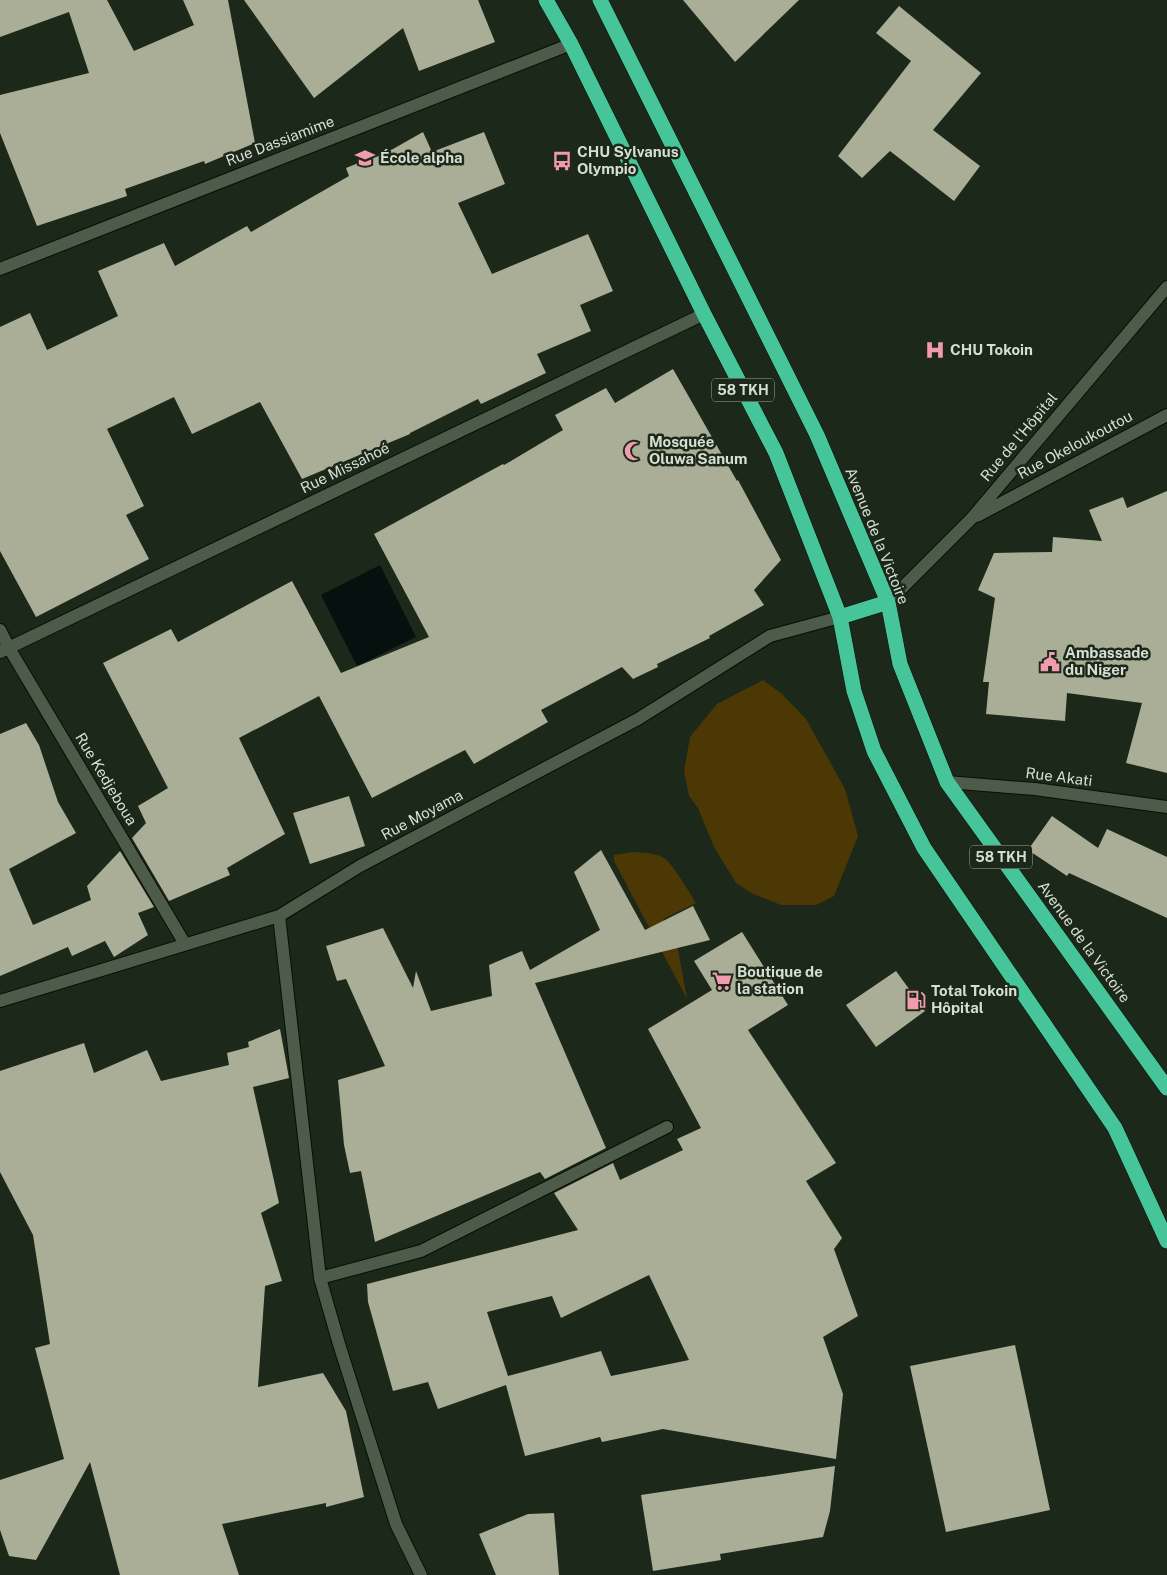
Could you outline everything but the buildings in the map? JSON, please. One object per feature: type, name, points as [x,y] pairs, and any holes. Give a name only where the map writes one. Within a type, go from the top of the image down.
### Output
[{"type":"highway","name":"58 TKH","points":[[546,0],[571,44],[704,314],[776,453],[840,617],[854,691],[874,751],[924,848],[1115,1128],[1167,1241]]},
{"type":"highway","name":"Avenue de la Victoire","points":[[600,0],[817,435],[888,602],[900,664],[947,782],[1167,1088]]},
{"type":"highway","points":[[840,617],[888,602]]},
{"type":"street","name":"Rue Dassiamime","points":[[0,268],[571,44]]},
{"type":"street","name":"Rue de l'Hôpital","points":[[888,602],[972,518],[1167,287]]},
{"type":"street","name":"Rue Missahoé","points":[[4,650],[704,314]]},
{"type":"street","name":"Rue Okeloukoutou","points":[[972,518],[1167,415]]},
{"type":"street","name":"Rue Moyama","points":[[0,1001],[279,916],[360,866],[638,719],[770,636],[840,617]]},
{"type":"street","name":"Rue Kedjeboua","points":[[0,630],[4,650],[185,944]]},
{"type":"street","name":"Rue Akati","points":[[947,782],[1035,789],[1167,807]]},
{"type":"street","points":[[279,916],[320,1278],[396,1524],[421,1575]]},
{"type":"street","points":[[320,1278],[422,1251],[668,1127]]},
{"type":"shaded area","points":[[380,565],[416,637],[357,666],[321,595]]},
{"type":"shaded area","points":[[763,680],[782,694],[806,719],[845,789],[858,836],[834,896],[816,905],[781,905],[753,894],[736,883],[714,847],[698,808],[689,796],[684,771],[690,737],[717,704]]},
{"type":"shaded area","points":[[633,852],[661,856],[668,861],[696,903],[663,919],[678,949],[687,999],[614,861],[614,855]]},
{"type":"place","name":"École alpha","points":[[365,158]]},
{"type":"place","name":"CHU Sylvanus Olympio","points":[[562,161]]},
{"type":"place","name":"CHU Tokoin","points":[[935,350]]},
{"type":"place","name":"Mosquée Oluwa Sanum","points":[[634,451]]},
{"type":"place","name":"Ambassade du Niger","points":[[1050,662]]},
{"type":"place","name":"Boutique de la station","points":[[722,981]]},
{"type":"place","name":"Total Tokoin Hôpital","points":[[916,1000]]}]
